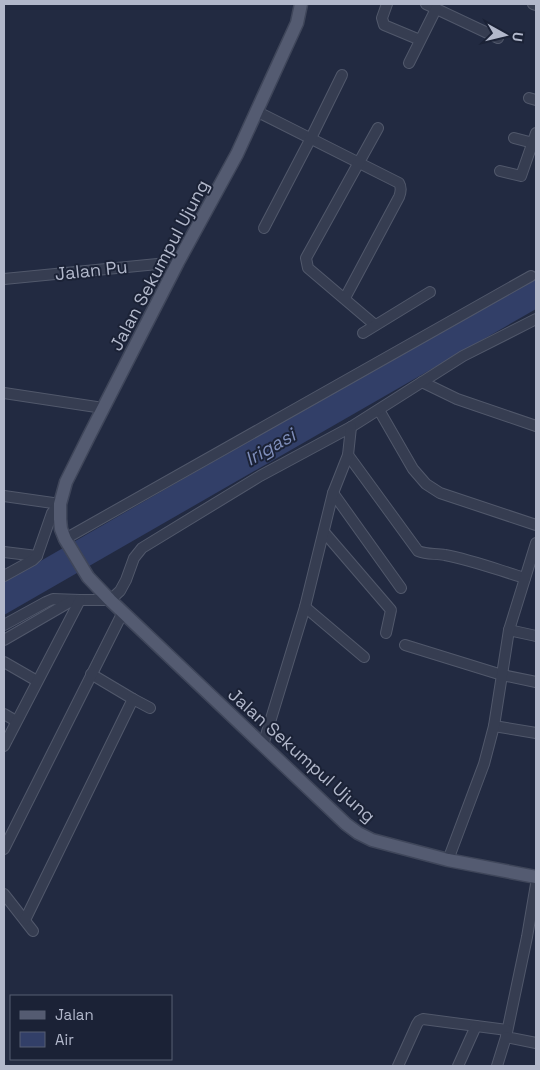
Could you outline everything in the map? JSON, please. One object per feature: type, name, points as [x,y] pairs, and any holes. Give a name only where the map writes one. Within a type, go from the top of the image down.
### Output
[{"type":"main road","name":"Jalan Sekumpul Ujung","points":[[301,4],[297,23],[237,154],[178,262],[66,482],[60,505],[62,529],[66,541],[88,577],[110,600],[346,824],[358,833],[372,840],[448,860],[536,877]]},
{"type":"street","points":[[387,4],[382,18],[384,25],[420,40]]},
{"type":"street","points":[[426,4],[498,38]]},
{"type":"street","points":[[409,63],[436,9]]},
{"type":"street","points":[[264,228],[342,75]]},
{"type":"street","points":[[256,112],[311,138],[399,183],[401,186],[401,192],[345,298]]},
{"type":"street","points":[[376,325],[308,268],[306,258],[378,128]]},
{"type":"street","points":[[500,171],[521,176],[535,138],[514,138]]},
{"type":"street","name":"Jalan Pu","points":[[4,279],[178,262]]},
{"type":"street","points":[[66,541],[531,276]]},
{"type":"street","points":[[362,333],[430,292]]},
{"type":"street","points":[[4,624],[53,599],[110,600],[120,592],[134,558],[142,548],[260,476],[351,427],[463,356],[534,320]]},
{"type":"street","points":[[422,382],[457,399],[536,426]]},
{"type":"street","points":[[4,393],[103,408]]},
{"type":"street","points":[[379,410],[413,469],[426,484],[440,493],[536,525]]},
{"type":"street","points":[[263,745],[306,607],[333,493],[348,455],[351,427]]},
{"type":"street","points":[[348,455],[418,551],[422,553],[443,554],[525,578]]},
{"type":"street","points":[[333,493],[401,588]]},
{"type":"street","points":[[4,496],[60,505]]},
{"type":"street","points":[[4,576],[37,556],[52,513],[60,505]]},
{"type":"street","points":[[324,532],[391,610],[386,633]]},
{"type":"street","points":[[448,860],[484,764],[494,726],[509,630],[536,544]]},
{"type":"street","points":[[4,552],[37,556]]},
{"type":"street","points":[[4,640],[77,600]]},
{"type":"street","points":[[4,746],[77,600]]},
{"type":"street","points":[[306,607],[364,657]]},
{"type":"street","points":[[4,849],[123,612]]},
{"type":"street","points":[[509,630],[536,636]]},
{"type":"street","points":[[405,645],[502,675],[536,682]]},
{"type":"street","points":[[4,662],[38,681]]},
{"type":"street","points":[[91,674],[150,708]]},
{"type":"street","points":[[24,920],[133,699]]},
{"type":"street","points":[[4,714],[16,720]]},
{"type":"street","points":[[494,726],[536,733]]},
{"type":"street","points":[[497,1066],[506,1034],[536,884]]},
{"type":"street","points":[[4,894],[33,931]]},
{"type":"street","points":[[398,1066],[419,1021],[423,1019],[476,1026],[536,1043]]},
{"type":"street","points":[[458,1066],[476,1026]]},
{"type":"water","name":"Irigasi","points":[[536,276],[536,309],[4,615],[4,582]]}]
